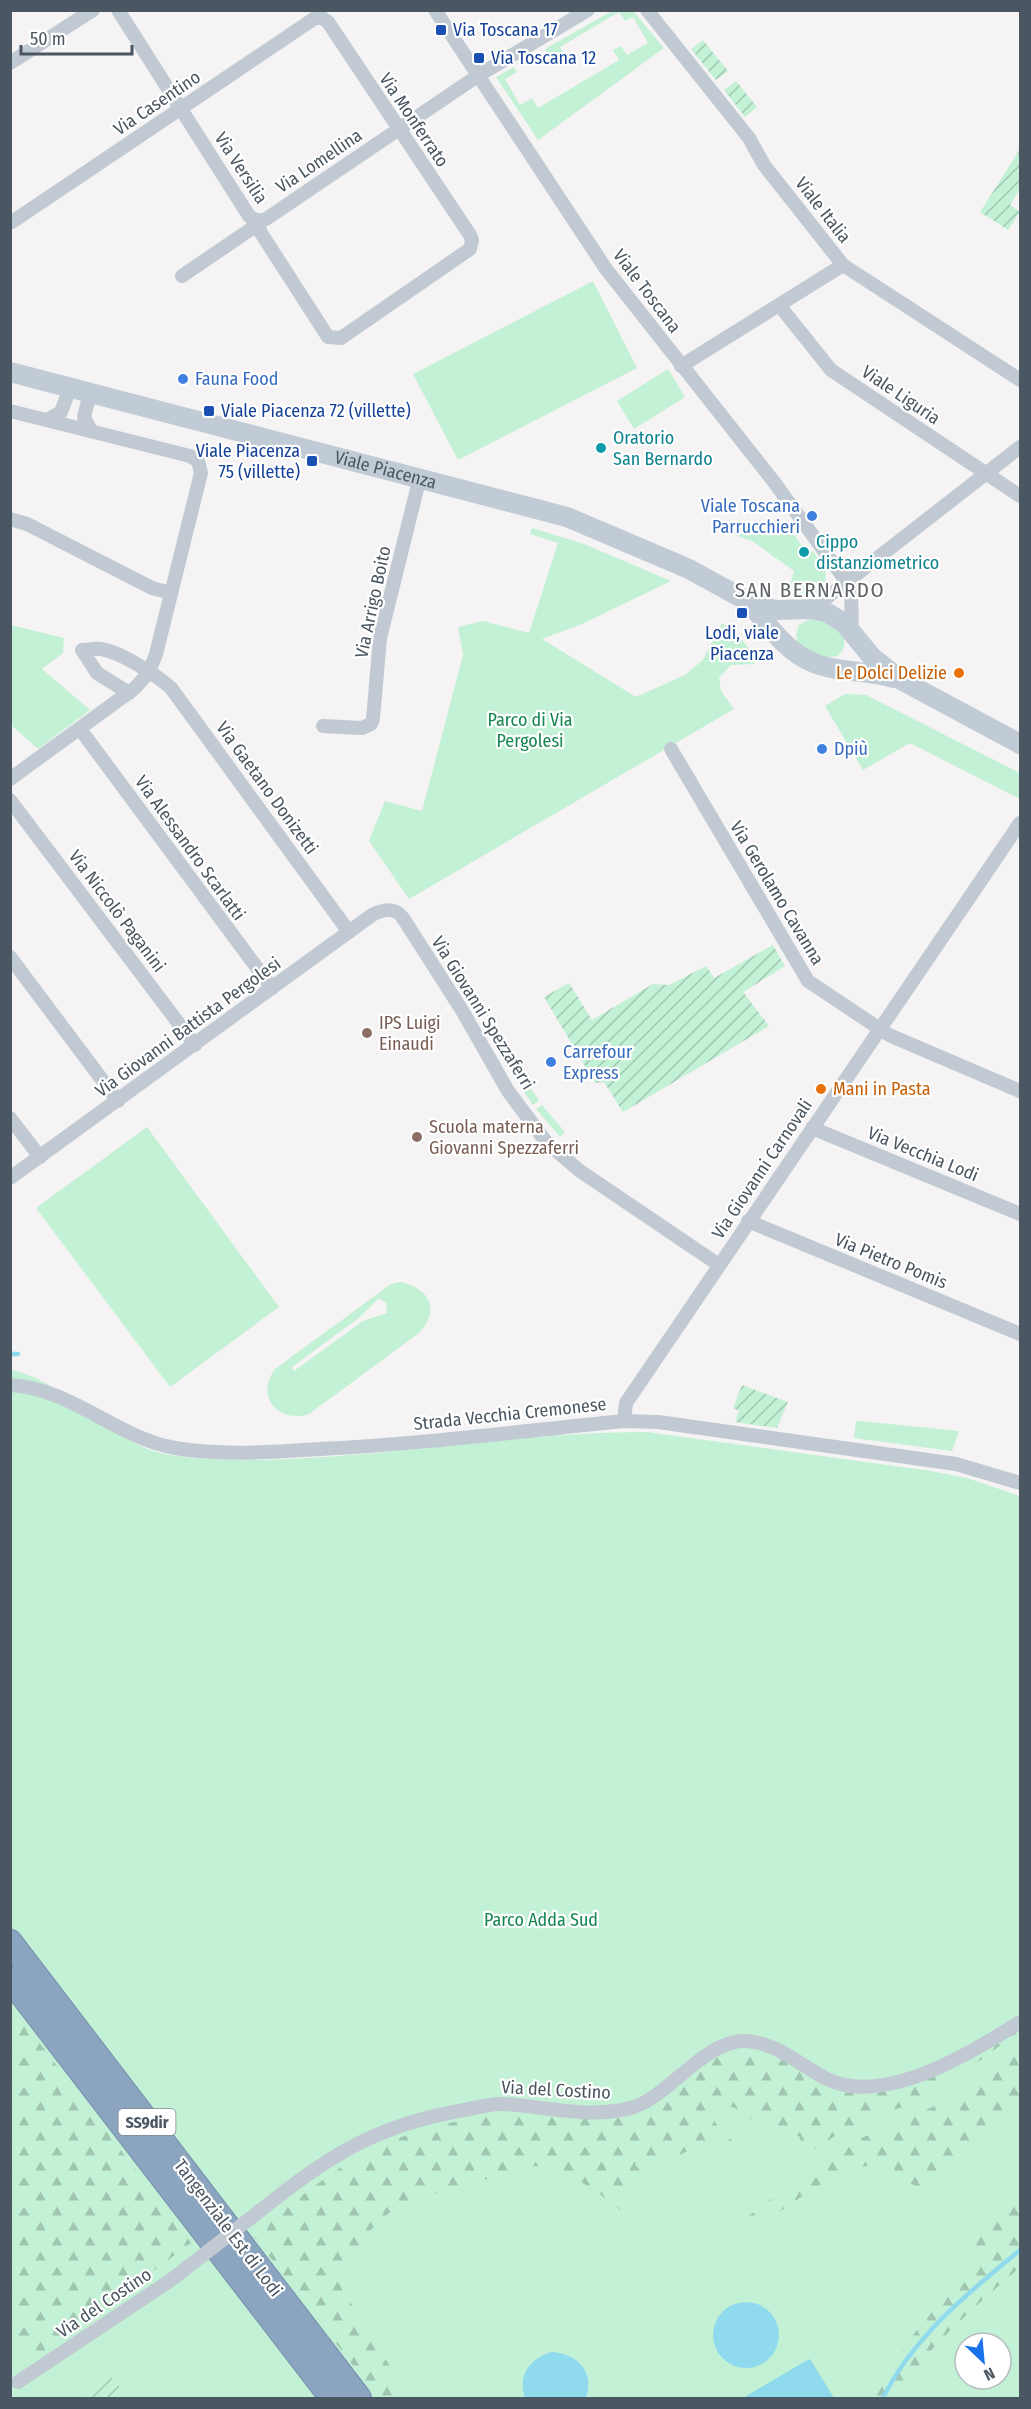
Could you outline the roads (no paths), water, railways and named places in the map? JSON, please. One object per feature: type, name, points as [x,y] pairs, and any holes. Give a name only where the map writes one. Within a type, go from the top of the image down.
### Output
[{"type":"highway","name":"Tangenziale Est di Lodi","points":[[10,1942],[359,2398]]},
{"type":"highway","name":"Tangenziale Est di Lodi","points":[[10,1979],[332,2398]]},
{"type":"street","points":[[10,63],[93,10]]},
{"type":"street","name":"Via Versilia","points":[[118,10],[249,216],[257,221],[261,233],[325,334],[335,339]]},
{"type":"street","name":"Viale Toscana","points":[[435,10],[606,269],[774,482],[846,581]]},
{"type":"street","points":[[479,75],[588,10]]},
{"type":"street","name":"Viale Italia","points":[[647,10],[749,138],[764,165],[843,265],[1020,380]]},
{"type":"street","name":"Via Casentino","points":[[12,222],[315,18],[322,18]]},
{"type":"street","name":"Via Monferrato","points":[[322,18],[470,235],[472,245],[467,253],[335,339]]},
{"type":"street","name":"Via Lomellina","points":[[182,276],[251,229],[257,221],[266,219],[479,75]]},
{"type":"street","points":[[681,366],[843,265]]},
{"type":"street","name":"Viale Liguria","points":[[779,305],[831,370],[1020,496]]},
{"type":"street","name":"Viale Piacenza","points":[[10,372],[420,477],[567,518],[689,569],[748,602],[775,610],[812,609]]},
{"type":"street","points":[[46,420],[61,412],[70,388]]},
{"type":"street","points":[[90,393],[84,417],[91,431]]},
{"type":"street","points":[[10,411],[190,456],[198,461],[201,473],[149,672],[129,693],[10,779]]},
{"type":"street","points":[[901,680],[876,673],[815,663],[792,648],[790,626],[801,614],[812,609],[1020,447]]},
{"type":"street","name":"Via Arrigo Boito","points":[[323,726],[362,728],[371,724],[373,719],[380,638],[420,477]]},
{"type":"street","points":[[10,519],[32,527],[152,588],[171,593]]},
{"type":"street","points":[[837,668],[848,656],[852,632],[851,589],[846,581]]},
{"type":"street","name":"Viale Piacenza","points":[[748,602],[792,648]]},
{"type":"street","points":[[812,609],[835,616],[852,632],[872,657],[901,680],[1020,744]]},
{"type":"street","name":"Via Gaetano Donizetti","points":[[129,693],[98,674],[82,651],[99,648],[108,651],[149,672],[171,688],[349,932]]},
{"type":"street","name":"Via Alessandro Scarlatti","points":[[80,729],[272,988]]},
{"type":"street","name":"Via Gerolamo Cavanna","points":[[671,749],[808,981],[879,1030],[1020,1092]]},
{"type":"street","name":"Via Niccolò Paganini","points":[[10,800],[195,1045]]},
{"type":"street","name":"Via Giovanni Carnovali","points":[[624,1421],[626,1402],[1020,823]]},
{"type":"street","name":"Via Giovanni Battista Pergolesi","points":[[10,1178],[349,932],[379,911],[389,910]]},
{"type":"street","name":"Via Giovanni Spezzaferri","points":[[389,910],[399,913],[403,918],[463,1012],[508,1091],[547,1143],[580,1171],[719,1265]]},
{"type":"street","points":[[10,957],[118,1101]]},
{"type":"street","points":[[10,1118],[40,1157]]},
{"type":"street","name":"Via Vecchia Lodi","points":[[812,1128],[1020,1214]]},
{"type":"street","name":"Via Pietro Pomis","points":[[748,1221],[1020,1335]]},
{"type":"street","name":"Strada Vecchia Cremonese","points":[[10,1385],[29,1387],[69,1401],[158,1444],[200,1451],[352,1448],[624,1421],[658,1422],[956,1464],[1020,1483]]},
{"type":"street","name":"Via del Costino","points":[[18,2382],[171,2280],[325,2160],[366,2138],[407,2123],[500,2104],[593,2112],[620,2111],[640,2105],[706,2055],[744,2040],[784,2053],[830,2080],[849,2086],[878,2085],[912,2077],[948,2063],[1020,2022]]},
{"type":"water","points":[[740,2302],[752,2302],[770,2311],[777,2322],[779,2335],[777,2348],[770,2359],[759,2366],[740,2368],[727,2363],[718,2354],[713,2341],[713,2329],[718,2316],[727,2307]]},
{"type":"water","points":[[552,2352],[570,2356],[582,2366],[588,2380],[586,2398],[525,2398],[523,2382],[527,2369],[537,2358]]},
{"type":"water","points":[[810,2359],[834,2398],[743,2398],[804,2362]]},
{"type":"waterway","points":[[10,1354],[18,1354]]},
{"type":"waterway","points":[[883,2398],[895,2376],[926,2335],[962,2299],[1020,2250]]},
{"type":"place","name":"Via Toscana 17","points":[[441,30]]},
{"type":"place","name":"Via Toscana 12","points":[[479,58]]},
{"type":"place","name":"Fauna Food","points":[[183,379]]},
{"type":"place","name":"Viale Piacenza 72 (villette)","points":[[209,411]]},
{"type":"place","name":"Oratorio San Bernardo","points":[[601,448]]},
{"type":"place","name":"Viale Piacenza 75 (villette)","points":[[312,461]]},
{"type":"place","name":"Viale Toscana Parrucchieri","points":[[812,516]]},
{"type":"place","name":"Cippo distanziometrico","points":[[804,552]]},
{"type":"place","name":"Lodi, viale Piacenza","points":[[742,613]]},
{"type":"place","name":"Le Dolci Delizie","points":[[959,673]]},
{"type":"place","name":"Dpiù","points":[[822,749]]},
{"type":"place","name":"IPS Luigi Einaudi","points":[[367,1033]]},
{"type":"place","name":"Carrefour Express","points":[[551,1062]]},
{"type":"place","name":"Mani in Pasta","points":[[821,1089]]},
{"type":"place","name":"Scuola materna Giovanni Spezzaferri","points":[[417,1137]]},
{"type":"district","name":"SAN BERNARDO","points":[[810,590]]},
{"type":"park label","name":"Parco di Via Pergolesi","points":[[530,730]]},
{"type":"park label","name":"Parco Adda Sud","points":[[541,1920]]}]
